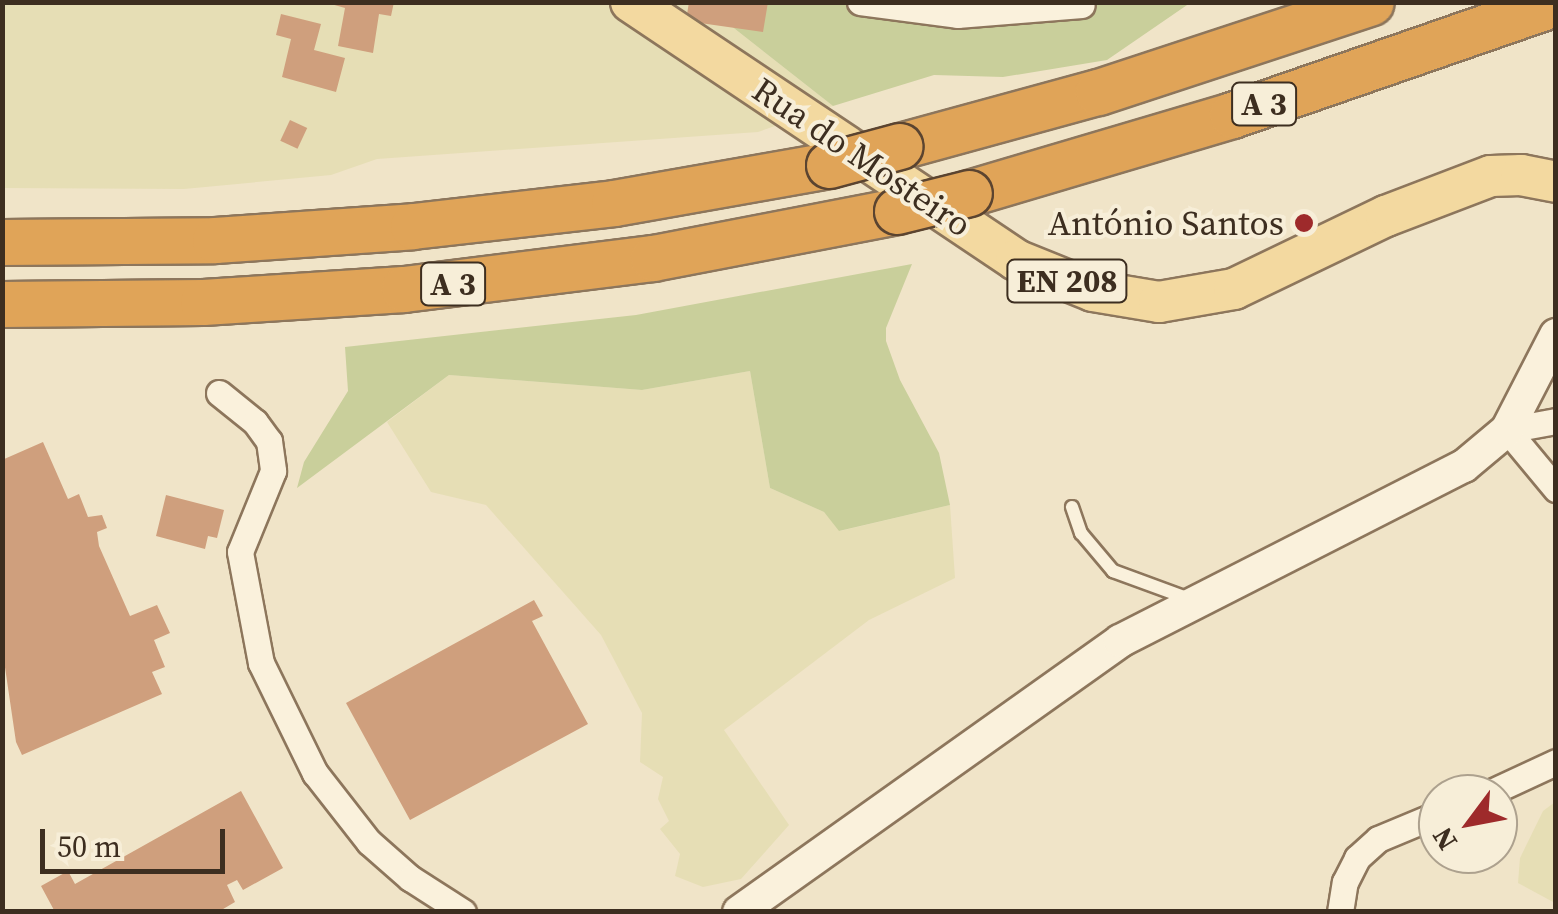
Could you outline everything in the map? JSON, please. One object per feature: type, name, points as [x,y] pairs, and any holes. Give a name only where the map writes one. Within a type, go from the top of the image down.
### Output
[{"type":"highway","name":"A 3","points":[[2,242],[215,240],[414,226],[614,203],[829,164],[900,146],[1098,92],[1371,2]]},
{"type":"highway","name":"A 3","points":[[2,304],[203,302],[404,289],[653,258],[897,211],[1216,120],[1556,3]]},
{"type":"main road","name":"Rua do Mosteiro","points":[[632,2],[1016,260],[1093,291],[1159,302],[1234,289],[1386,216],[1491,176],[1521,175],[1556,182]]},
{"type":"street","points":[[860,2],[957,15],[1082,5]]},
{"type":"street","points":[[739,912],[1120,641],[1464,466],[1507,430],[1556,335]]},
{"type":"street","points":[[219,393],[255,422],[269,442],[273,470],[240,552],[260,663],[315,773],[369,842],[410,878],[463,912]]},
{"type":"street","points":[[1507,430],[1556,420]]},
{"type":"street","points":[[1507,430],[1556,489]]},
{"type":"street","points":[[1518,780],[1556,762]]},
{"type":"street","points":[[1340,912],[1344,882],[1358,858],[1378,839],[1418,822]]},
{"type":"lane","points":[[1072,506],[1080,533],[1113,571],[1196,602]]},
{"type":"shaded area","points":[[2,3],[702,3],[833,106],[758,132],[377,159],[331,175],[184,189],[3,188]]},
{"type":"shaded area","points":[[750,371],[770,488],[824,512],[840,531],[950,505],[955,578],[869,620],[724,730],[789,825],[741,879],[703,887],[675,876],[680,854],[660,829],[669,821],[658,799],[663,777],[640,762],[642,713],[601,635],[486,505],[431,492],[387,422],[449,375],[642,390]]},
{"type":"shaded area","points":[[1555,802],[1555,903],[1518,883],[1520,858],[1543,811]]},
{"type":"green space","points":[[702,3],[1190,3],[1107,60],[1003,77],[934,75],[833,106]]},
{"type":"green space","points":[[912,264],[886,328],[886,341],[900,380],[939,453],[950,505],[839,531],[824,512],[770,488],[750,371],[642,390],[449,375],[297,488],[304,462],[348,391],[345,347],[636,315]]},
{"type":"building","points":[[324,2],[394,2],[391,16],[379,14],[373,53],[338,46],[345,8]]},
{"type":"building","points":[[689,2],[768,2],[763,32],[686,21]]},
{"type":"building","points":[[281,14],[321,24],[314,50],[345,58],[336,92],[282,77],[291,39],[276,35]]},
{"type":"building","points":[[290,120],[307,128],[297,149],[280,141]]},
{"type":"building","points":[[43,442],[68,499],[79,494],[88,517],[102,515],[107,528],[97,532],[99,546],[130,616],[157,605],[170,633],[154,640],[165,667],[152,672],[162,694],[22,755],[16,742],[2,647],[2,460]]},
{"type":"building","points":[[166,495],[224,510],[217,538],[208,536],[205,549],[156,536]]},
{"type":"building","points":[[534,600],[543,616],[532,621],[588,724],[410,820],[346,703]]},
{"type":"building","points":[[241,791],[283,868],[243,890],[237,880],[227,885],[235,902],[218,912],[55,912],[41,886],[68,871],[75,884]]},
{"type":"place","name":"António Santos","points":[[1304,223]]}]
